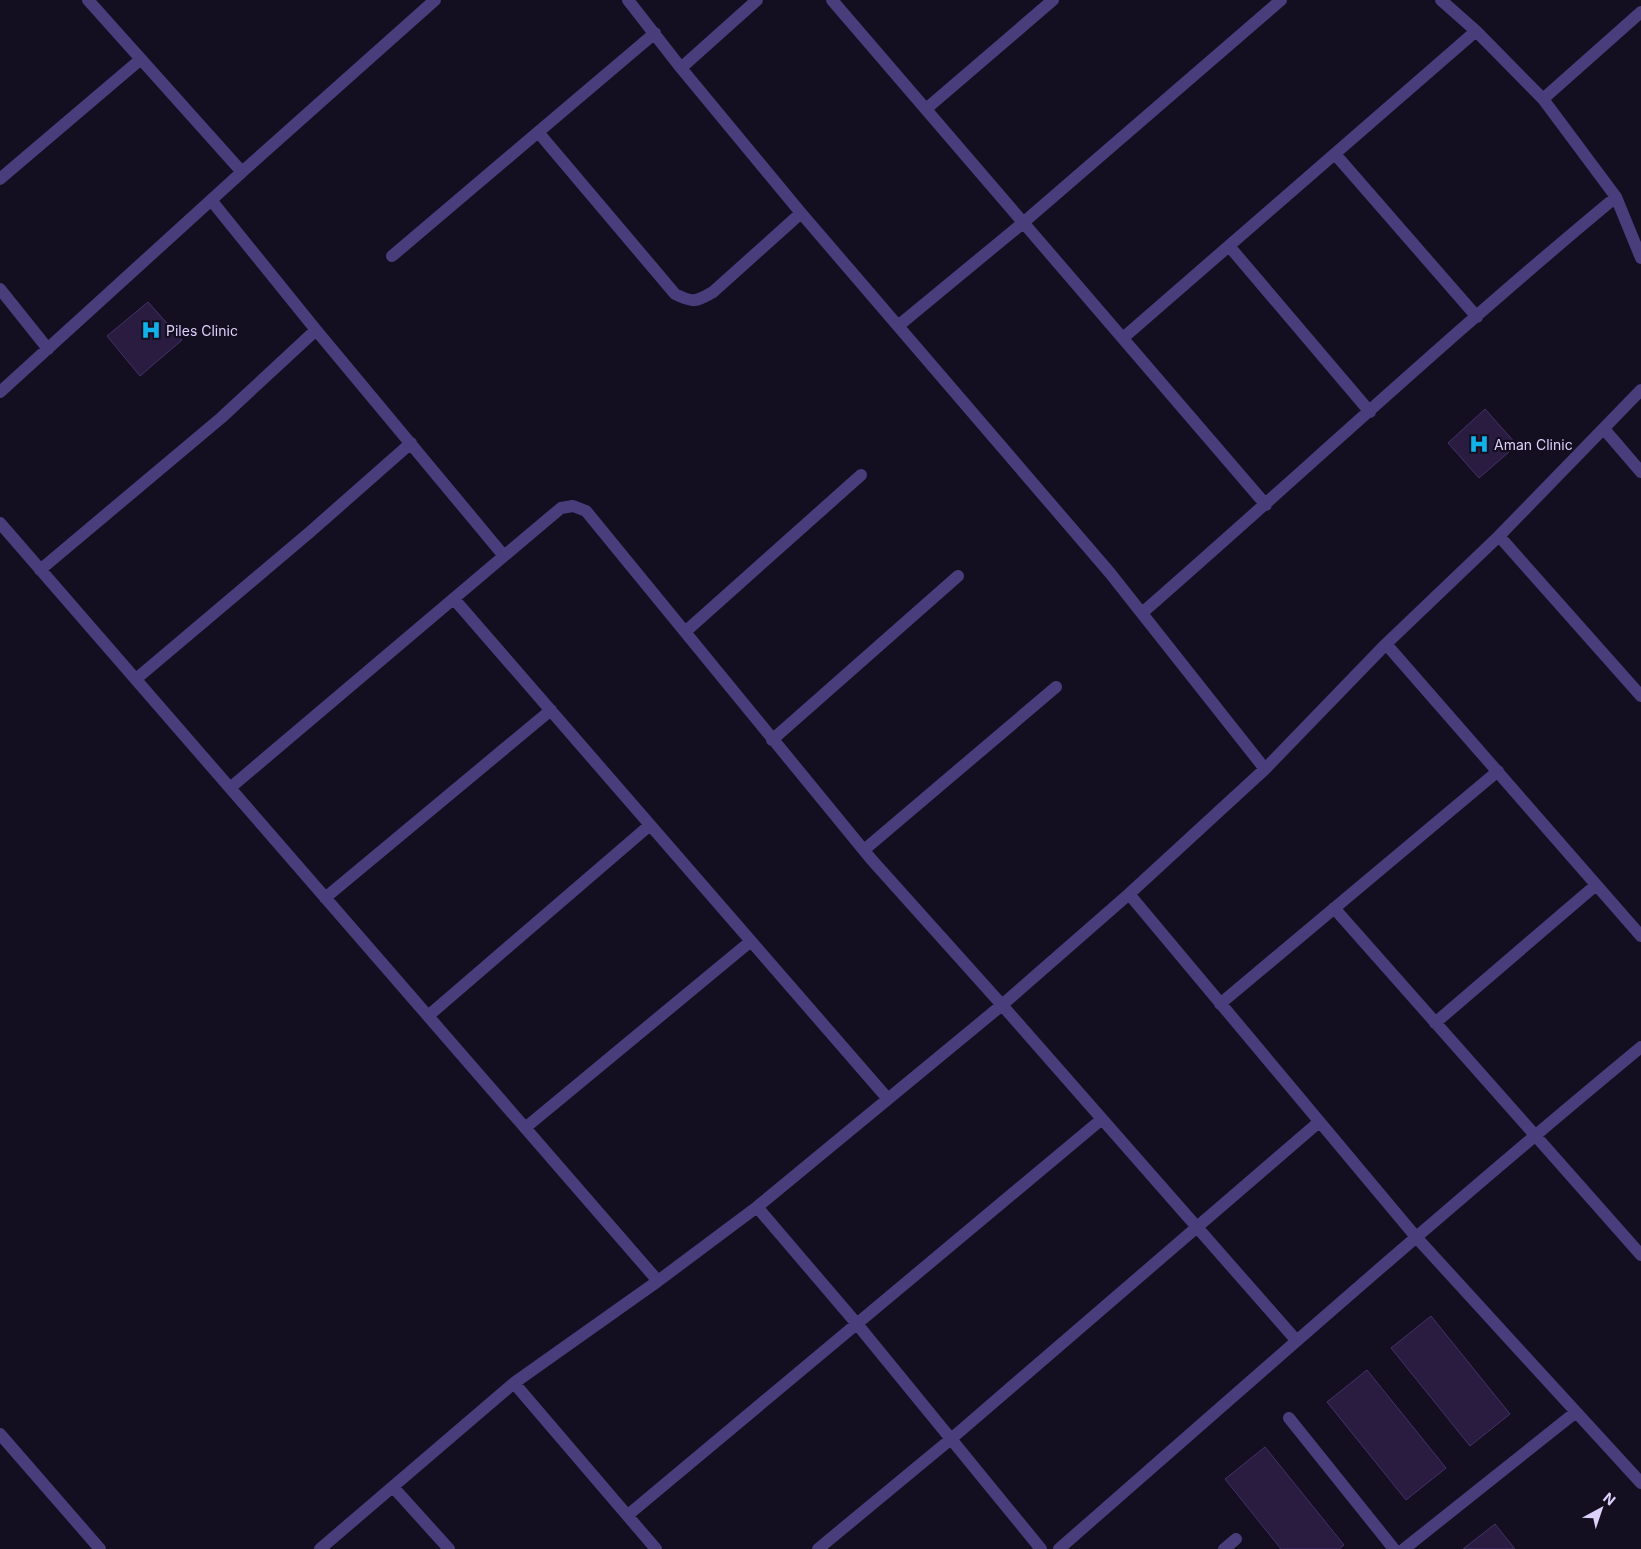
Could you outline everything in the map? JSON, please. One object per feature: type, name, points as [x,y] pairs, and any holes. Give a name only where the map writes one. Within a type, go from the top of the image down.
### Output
[{"type":"street","points":[[88,0],[242,172]]},
{"type":"street","points":[[0,392],[274,143],[435,0]]},
{"type":"street","points":[[628,0],[681,68],[801,213],[1110,573],[1265,769]]},
{"type":"street","points":[[681,68],[757,0]]},
{"type":"street","points":[[832,0],[1266,505]]},
{"type":"street","points":[[926,109],[1053,0]]},
{"type":"street","points":[[898,326],[1024,222],[1281,0]]},
{"type":"street","points":[[1443,0],[1542,99],[1616,197],[1641,258]]},
{"type":"street","points":[[1542,99],[1641,12]]},
{"type":"street","points":[[1124,338],[1476,31]]},
{"type":"street","points":[[392,256],[654,33]]},
{"type":"street","points":[[0,179],[141,59]]},
{"type":"street","points":[[538,132],[675,294],[686,300],[698,301],[713,292],[801,213]]},
{"type":"street","points":[[1335,154],[1478,316]]},
{"type":"street","points":[[1142,613],[1542,259],[1616,197]]},
{"type":"street","points":[[211,200],[316,330],[504,556]]},
{"type":"street","points":[[1229,246],[1370,412]]},
{"type":"street","points":[[0,290],[48,349]]},
{"type":"street","points":[[40,570],[221,418],[316,330]]},
{"type":"street","points":[[320,1549],[514,1383],[658,1281],[757,1207],[1002,1004],[1129,894],[1265,769],[1386,644],[1500,536],[1641,390]]},
{"type":"street","points":[[1604,429],[1641,472]]},
{"type":"street","points":[[136,680],[310,532],[411,442]]},
{"type":"street","points":[[685,632],[860,475]]},
{"type":"street","points":[[230,788],[561,508],[573,506],[586,511],[864,850],[1002,1004],[1296,1340]]},
{"type":"street","points":[[0,523],[658,1281]]},
{"type":"street","points":[[1500,536],[1641,696]]},
{"type":"street","points":[[772,740],[958,576]]},
{"type":"street","points":[[454,599],[888,1099]]},
{"type":"street","points":[[1386,644],[1641,936]]},
{"type":"street","points":[[864,850],[1056,687]]},
{"type":"street","points":[[325,898],[551,710]]},
{"type":"street","points":[[1220,1004],[1498,771]]},
{"type":"street","points":[[428,1016],[650,825]]},
{"type":"street","points":[[1435,1023],[1596,885]]},
{"type":"street","points":[[1129,894],[1416,1237],[1641,1483]]},
{"type":"street","points":[[1334,908],[1641,1255]]},
{"type":"street","points":[[525,1128],[751,941]]},
{"type":"street","points":[[1059,1549],[1296,1340],[1641,1047]]},
{"type":"street","points":[[628,1515],[1102,1119]]},
{"type":"street","points":[[818,1549],[951,1439],[1319,1122]]},
{"type":"street","points":[[757,1207],[858,1324],[1041,1549]]},
{"type":"street","points":[[514,1383],[656,1549]]},
{"type":"street","points":[[1404,1549],[1576,1412]]},
{"type":"street","points":[[1289,1418],[1394,1549]]},
{"type":"street","points":[[0,1434],[100,1549]]},
{"type":"street","points":[[393,1488],[449,1549]]},
{"type":"street","points":[[1224,1549],[1236,1539]]},
{"type":"building","points":[[148,302],[182,340],[140,376],[107,336]]},
{"type":"building","points":[[1485,409],[1517,445],[1479,478],[1448,443]]},
{"type":"building","points":[[1431,1316],[1510,1414],[1470,1446],[1391,1348]]},
{"type":"building","points":[[1367,1370],[1446,1468],[1406,1500],[1327,1402]]},
{"type":"building","points":[[1265,1447],[1344,1545],[1339,1549],[1281,1549],[1225,1479]]},
{"type":"building","points":[[1495,1524],[1515,1549],[1463,1549]]},
{"type":"place","name":"Piles Clinic","points":[[151,330]]},
{"type":"place","name":"Aman Clinic","points":[[1479,444]]}]
